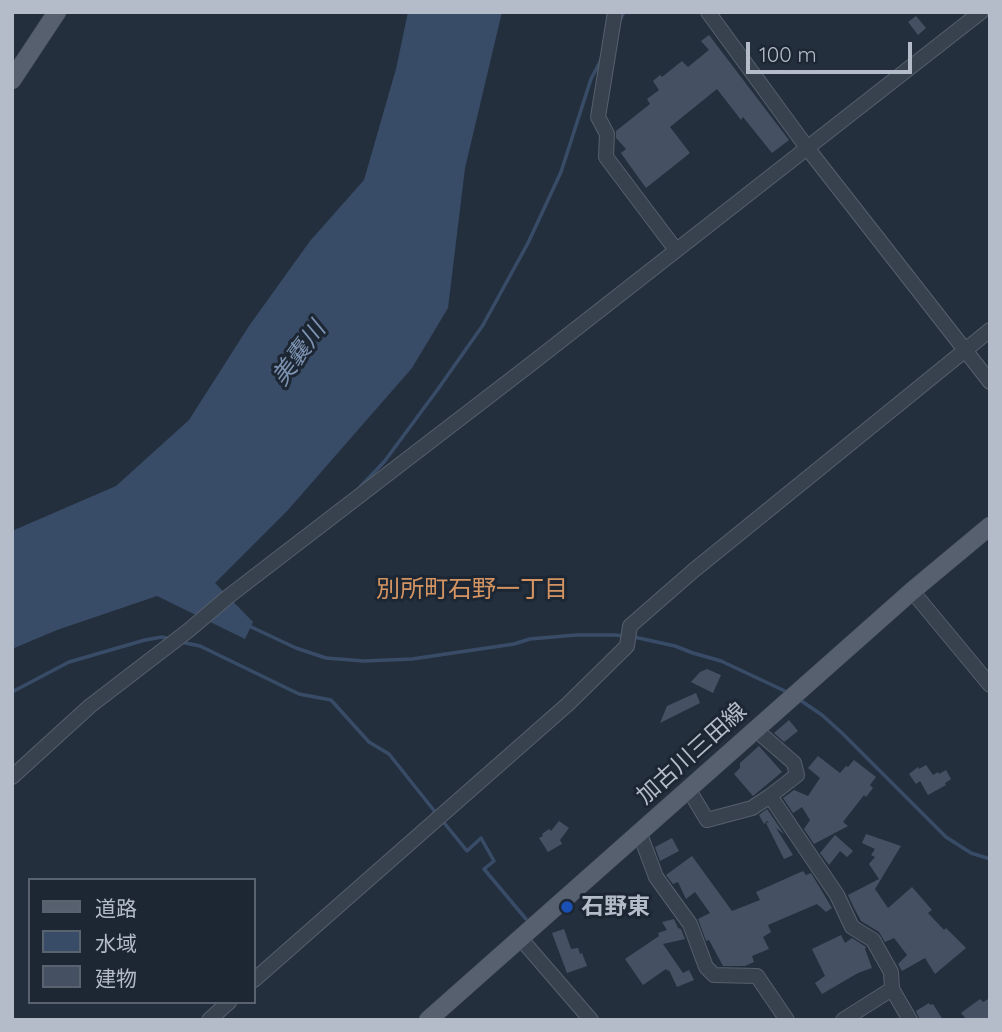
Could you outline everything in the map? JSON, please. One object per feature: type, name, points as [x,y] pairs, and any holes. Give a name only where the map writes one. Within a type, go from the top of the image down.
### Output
[{"type":"main road","points":[[12,80],[57,12]]},
{"type":"main road","name":"加古川三田線","points":[[428,1020],[990,526]]},
{"type":"street","points":[[615,12],[598,117],[607,134],[606,157],[676,250]]},
{"type":"street","points":[[709,12],[808,149],[990,382]]},
{"type":"street","points":[[12,777],[90,706],[229,596],[531,365],[981,12]]},
{"type":"street","points":[[256,978],[568,704],[627,646],[629,626],[693,570],[990,330]]},
{"type":"street","points":[[912,592],[990,684]]},
{"type":"street","points":[[689,790],[707,820],[752,808],[797,775],[794,763],[756,730]]},
{"type":"street","points":[[770,796],[838,895],[852,927],[873,940],[891,972],[892,989],[911,1020]]},
{"type":"street","points":[[640,834],[656,877],[690,924],[706,967],[714,975],[757,976],[787,1020]]},
{"type":"street","points":[[521,939],[592,1020]]},
{"type":"street","points":[[843,1020],[892,989]]},
{"type":"street","points":[[209,1020],[227,1004]]},
{"type":"water","name":"美嚢川","points":[[408,12],[502,12],[465,168],[448,308],[412,368],[288,510],[215,583],[253,622],[245,639],[157,596],[57,630],[12,649],[12,531],[116,486],[189,420],[249,326],[310,241],[364,180],[396,69]]},
{"type":"building","points":[[916,16],[926,28],[918,35],[908,22]]},
{"type":"building","points":[[709,35],[789,140],[772,153],[717,89],[670,127],[690,153],[646,188],[621,153],[626,149],[616,138],[616,131],[650,104],[647,99],[659,90],[653,81],[682,61],[688,67],[709,50],[701,41]]},
{"type":"building","points":[[707,669],[721,675],[713,693],[691,682]]},
{"type":"building","points":[[696,693],[700,703],[660,723],[667,706]]},
{"type":"building","points":[[789,720],[798,731],[784,742],[774,733]]},
{"type":"building","points":[[759,746],[782,772],[753,796],[734,774],[740,768],[740,763]]},
{"type":"building","points":[[818,756],[840,773],[854,760],[876,777],[870,785],[873,788],[866,797],[864,795],[843,822],[848,826],[814,844],[804,829],[810,820],[802,807],[793,813],[783,798],[794,790],[808,796],[820,778],[808,768]]},
{"type":"building","points":[[926,765],[933,775],[946,770],[951,779],[928,795],[920,781],[916,784],[909,774]]},
{"type":"building","points":[[767,809],[784,834],[776,828],[793,855],[784,859],[766,823],[769,822],[767,821],[764,824],[759,815]]},
{"type":"building","points":[[559,821],[569,828],[560,840],[562,844],[548,852],[539,838],[549,829],[551,831]]},
{"type":"building","points":[[866,834],[901,846],[875,889],[888,908],[912,887],[932,910],[928,913],[966,948],[935,974],[925,958],[902,971],[898,964],[907,955],[894,938],[885,942],[879,932],[861,921],[854,908],[848,895],[879,879],[869,864],[875,857],[871,855],[875,849],[862,843]]},
{"type":"building","points":[[835,835],[853,851],[847,857],[840,851],[829,865],[820,853]]},
{"type":"building","points":[[672,838],[679,851],[660,861],[655,847]]},
{"type":"building","points":[[692,856],[732,911],[760,900],[756,892],[803,871],[806,875],[811,873],[832,908],[826,912],[817,904],[768,925],[771,932],[763,937],[769,949],[752,956],[754,962],[745,966],[723,966],[709,940],[706,941],[698,919],[710,913],[695,892],[686,899],[678,882],[673,884],[666,875]]},
{"type":"building","points":[[674,919],[685,939],[663,944],[683,973],[689,970],[694,980],[677,987],[666,969],[643,985],[625,959],[659,936],[658,933],[667,930],[662,922]]},
{"type":"building","points":[[564,929],[571,949],[578,948],[587,966],[567,973],[552,933]]},
{"type":"building","points":[[841,935],[845,943],[852,938],[866,947],[872,968],[822,994],[815,983],[825,976],[812,949]]},
{"type":"building","points":[[990,998],[990,1020],[967,1020],[961,1013],[980,999],[983,1002]]},
{"type":"building","points":[[929,1003],[933,1004],[943,1020],[920,1020],[916,1011]]},
{"type":"waterway","points":[[620,20],[624,12]]},
{"type":"waterway","points":[[360,487],[384,462],[483,325],[528,243],[561,172],[591,79],[602,58]]},
{"type":"waterway","points":[[247,625],[296,648],[326,658],[364,661],[412,659],[514,644],[530,639],[576,635],[626,636]]},
{"type":"waterway","points":[[12,692],[69,662],[145,640],[162,637],[170,639]]},
{"type":"waterway","points":[[634,637],[675,646],[721,661],[787,692]]},
{"type":"waterway","points":[[181,642],[200,646],[299,694],[331,700],[369,742],[389,754],[436,813]]},
{"type":"waterway","points":[[800,700],[842,733],[946,837],[971,853],[990,859]]},
{"type":"waterway","points":[[441,819],[467,851],[481,838],[494,861],[484,869],[526,919]]},
{"type":"place","name":"石野東","points":[[567,907]]},
{"type":"district","name":"別所町石野一丁目","points":[[472,590]]}]
